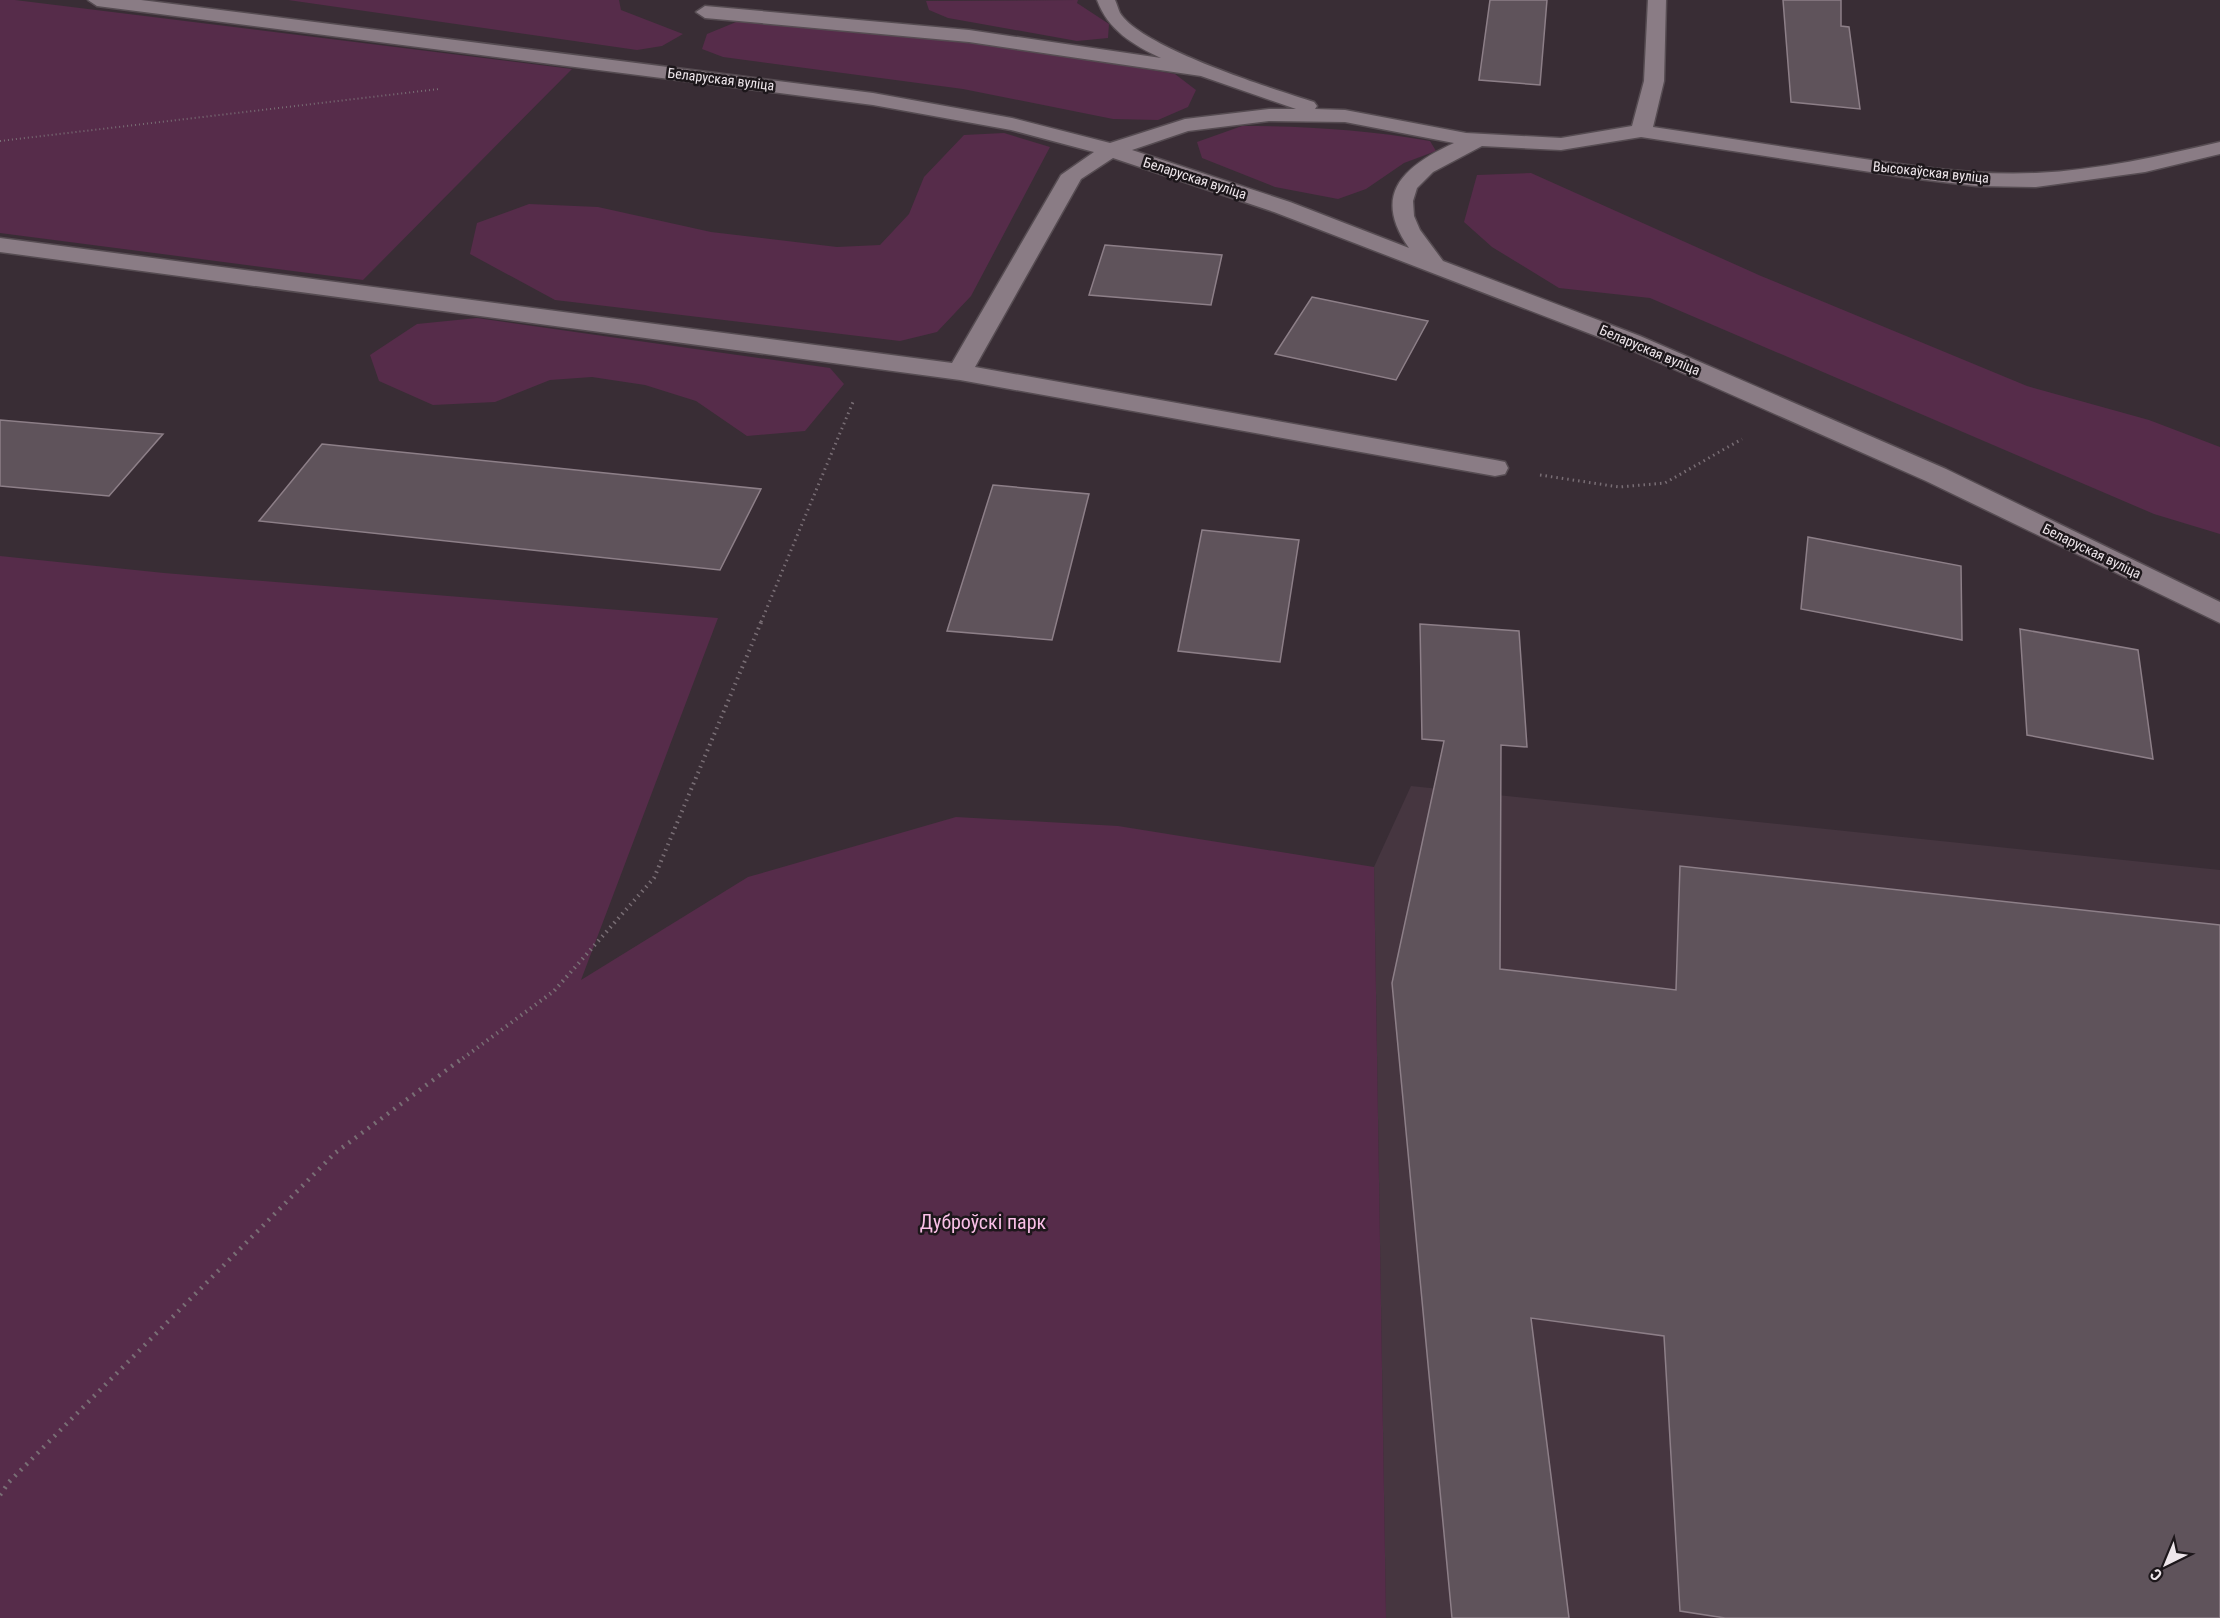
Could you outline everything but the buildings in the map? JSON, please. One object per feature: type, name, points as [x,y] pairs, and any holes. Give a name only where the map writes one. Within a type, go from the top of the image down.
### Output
[{"type":"street","name":"Беларуская вуліца","points":[[97,0],[873,99],[1012,124],[1111,150],[1282,207],[1631,341],[1936,475],[2220,614]]},
{"type":"street","points":[[1106,0],[1110,15],[1136,38],[1203,70],[1276,97],[1345,116]]},
{"type":"street","points":[[1641,130],[1654,81],[1657,0]]},
{"type":"street","points":[[705,12],[969,36],[1203,70]]},
{"type":"street","points":[[1185,125],[1202,98],[1203,70]]},
{"type":"street","points":[[960,372],[1072,175],[1111,150],[1185,125],[1269,115],[1345,116]]},
{"type":"street","name":"Высокаўская вуліца","points":[[1345,116],[1478,140],[1561,144],[1641,130],[1887,168],[1976,179],[2036,180],[2092,174],[2197,155],[2220,148]]},
{"type":"street","points":[[1436,267],[1415,240],[1403,217],[1402,195],[1411,179],[1431,164],[1478,140]]},
{"type":"street","points":[[2197,155],[2220,168]]},
{"type":"street","points":[[0,245],[870,362],[960,372],[1495,468]]},
{"type":"path","points":[[0,141],[441,88]]},
{"type":"path","points":[[0,1495],[9,1482],[334,1153],[554,992],[654,879],[870,362]]},
{"type":"path","points":[[1495,468],[1619,487],[1665,483],[1788,410]]},
{"type":"shaded area","points":[[1411,786],[2220,870],[2220,1618],[1386,1618],[1374,867]]},
{"type":"green space","points":[[0,0],[572,69],[363,280],[0,233]]},
{"type":"green space","points":[[288,0],[619,0],[621,10],[683,34],[662,46],[637,50]]},
{"type":"green space","points":[[1078,0],[1077,3],[1109,24],[1108,38],[1077,41],[948,18],[929,10],[926,1]]},
{"type":"green space","points":[[741,20],[1027,49],[1175,74],[1196,90],[1188,107],[1158,120],[1113,119],[963,89],[723,57],[702,49],[707,34]]},
{"type":"green space","points":[[1242,126],[1360,131],[1430,141],[1436,151],[1404,163],[1366,189],[1338,199],[1275,187],[1202,158],[1197,142]]},
{"type":"green space","points":[[1004,133],[1050,147],[971,296],[937,332],[900,341],[555,300],[470,254],[477,223],[529,204],[598,207],[711,232],[837,247],[880,245],[909,214],[924,177],[964,135]]},
{"type":"green space","points":[[1531,173],[1761,276],[2027,386],[2149,420],[2220,447],[2220,534],[2154,514],[1650,298],[1559,288],[1492,247],[1464,222],[1477,175]]},
{"type":"green space","points":[[477,318],[830,368],[844,384],[805,431],[747,436],[696,401],[645,385],[592,377],[550,380],[495,402],[433,405],[379,381],[370,355],[417,324]]},
{"type":"green space","name":"Дуброўскі парк","points":[[0,556],[164,573],[718,618],[581,980],[748,877],[956,817],[1118,826],[1374,867],[1386,1618],[0,1618]]}]
